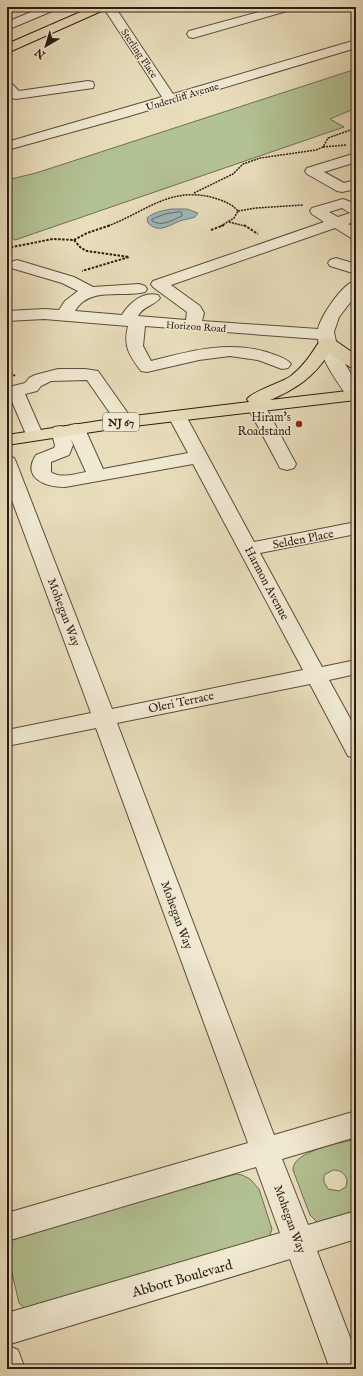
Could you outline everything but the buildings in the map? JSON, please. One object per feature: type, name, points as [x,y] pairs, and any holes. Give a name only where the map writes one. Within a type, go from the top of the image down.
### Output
[{"type":"main road","points":[[11,47],[102,7]]},
{"type":"main road","points":[[235,408],[283,388],[309,371],[327,339],[338,352],[356,362]]},
{"type":"main road","name":"NJ 67","points":[[7,440],[125,422],[356,395]]},
{"type":"street","points":[[7,28],[53,7]]},
{"type":"street","name":"Sterling Place","points":[[109,7],[170,99]]},
{"type":"street","points":[[192,34],[290,7]]},
{"type":"street","points":[[7,28],[50,30]]},
{"type":"street","points":[[7,28],[16,33],[18,38],[11,47]]},
{"type":"street","name":"Undercliff Avenue","points":[[7,146],[356,44]]},
{"type":"street","points":[[7,87],[16,95],[88,85]]},
{"type":"street","points":[[353,151],[312,171],[342,188],[356,184]]},
{"type":"street","points":[[316,211],[343,203],[356,210]]},
{"type":"street","points":[[316,211],[356,234]]},
{"type":"street","points":[[192,325],[196,313],[194,309],[159,284],[356,216]]},
{"type":"street","points":[[280,226],[313,248]]},
{"type":"street","points":[[336,263],[356,269]]},
{"type":"street","points":[[18,265],[68,280],[89,291],[145,293],[144,301],[132,309],[133,346],[147,367],[216,351],[233,350],[254,353],[282,364]]},
{"type":"street","points":[[356,285],[334,312],[328,322],[327,339],[333,359],[356,395]]},
{"type":"street","points":[[65,316],[67,310],[80,296],[89,291]]},
{"type":"street","name":"Horizon Road","points":[[7,316],[36,314],[192,325],[327,339]]},
{"type":"street","points":[[34,436],[15,391],[31,388],[32,384],[39,379],[70,374],[92,375],[125,422]]},
{"type":"street","points":[[256,406],[287,464]]},
{"type":"street","name":"Harmon Avenue","points":[[177,416],[356,750]]},
{"type":"street","points":[[68,430],[97,475]]},
{"type":"street","points":[[68,430],[62,450],[43,459],[40,465],[43,474],[52,481],[60,482],[199,457]]},
{"type":"street","name":"Mohegan Way","points":[[7,462],[104,718],[346,1369]]},
{"type":"street","name":"Selden Place","points":[[249,549],[356,528]]},
{"type":"street","name":"Oleri Terrace","points":[[7,738],[356,666]]},
{"type":"street","points":[[7,1227],[356,1124]]},
{"type":"street","name":"Abbott Boulevard","points":[[7,1329],[356,1225]]},
{"type":"street","points":[[7,1361],[9,1369]]},
{"type":"path","points":[[322,147],[328,138],[356,128]]},
{"type":"path","points":[[194,193],[233,174],[243,164],[260,158],[301,153],[322,147],[353,151]]},
{"type":"path","points":[[7,248],[53,238],[74,240],[88,232],[111,224],[144,207],[187,193],[210,196],[229,203],[238,211]]},
{"type":"path","points":[[238,211],[300,204],[316,211]]},
{"type":"path","points":[[212,230],[229,222],[236,216],[238,211]]},
{"type":"path","points":[[229,222],[244,225],[258,234]]},
{"type":"path","points":[[74,240],[81,248],[87,251],[129,257],[79,272]]},
{"type":"green space","points":[[356,69],[356,108],[330,119],[344,127],[15,240],[7,235],[7,180],[36,173]]},
{"type":"green space","points":[[356,1139],[356,1214],[318,1223],[310,1215],[293,1170],[295,1163],[300,1158],[318,1149]],"holes":[[[336,1170],[344,1174],[347,1180],[346,1187],[339,1191],[328,1189],[324,1182],[324,1175]]]},
{"type":"green space","points":[[236,1174],[250,1179],[259,1189],[272,1229],[269,1238],[26,1310],[19,1303],[7,1252],[9,1243],[12,1240],[43,1229]]},
{"type":"water","points":[[171,209],[187,209],[198,213],[195,217],[182,220],[164,228],[156,228],[148,223],[147,218],[152,214]]},
{"type":"place","name":"Hiram's Roadstand","points":[[299,424]]}]
